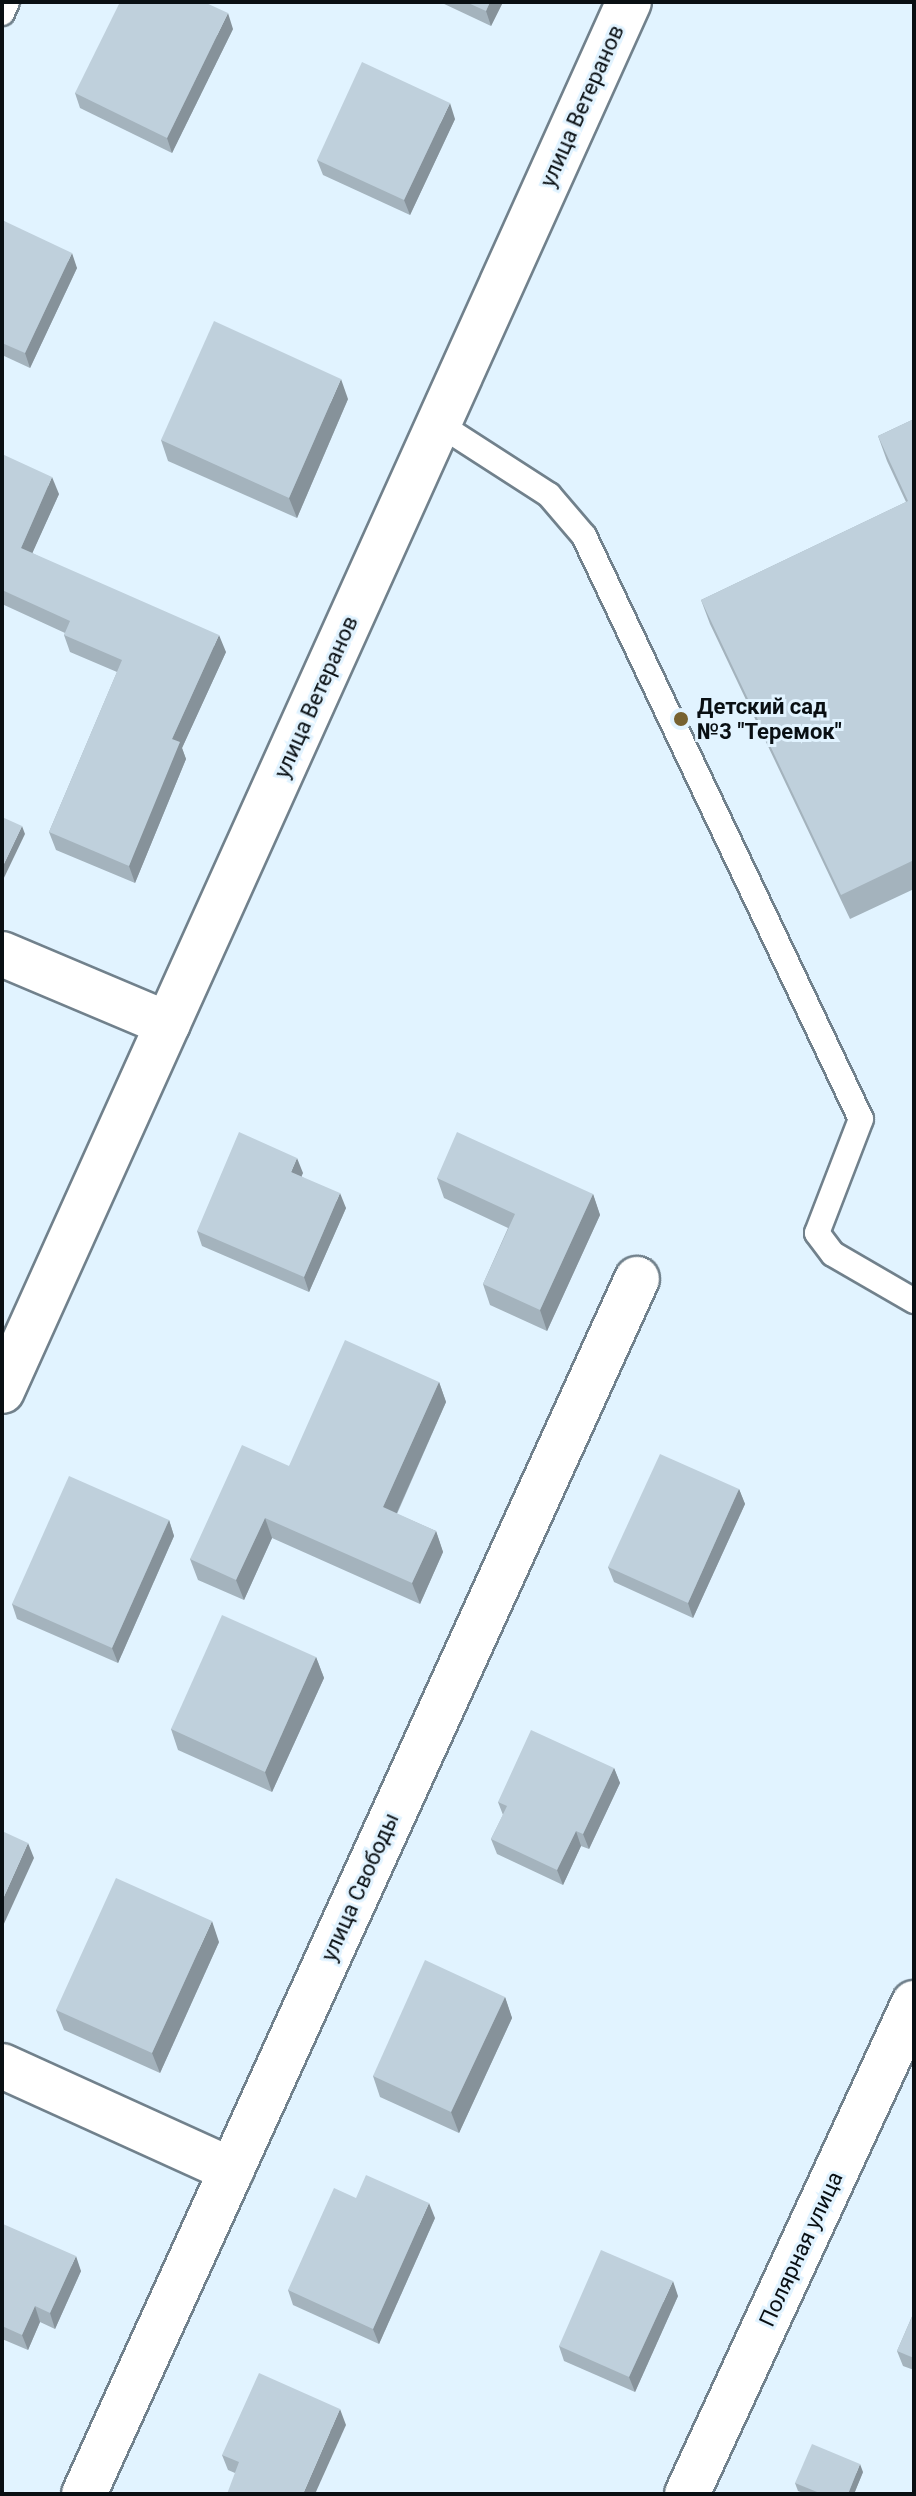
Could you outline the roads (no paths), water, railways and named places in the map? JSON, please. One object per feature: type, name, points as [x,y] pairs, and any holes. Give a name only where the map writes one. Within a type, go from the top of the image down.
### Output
[{"type":"street","name":"улица Ветеранов","points":[[2,1391],[629,2]]},
{"type":"street","points":[[2,954],[168,1024]]},
{"type":"street","name":"улица Свободы","points":[[84,2494],[637,1279]]},
{"type":"street","name":"Полярная улица","points":[[687,2494],[914,2003]]},
{"type":"street","points":[[2,2066],[231,2170]]},
{"type":"lane","points":[[2,13],[7,2]]},
{"type":"lane","points":[[439,424],[549,495],[584,536],[861,1119],[817,1233],[833,1254],[914,1301]]},
{"type":"place","name":"Детский сад №3 \"Теремок\"","points":[[681,719]]}]
